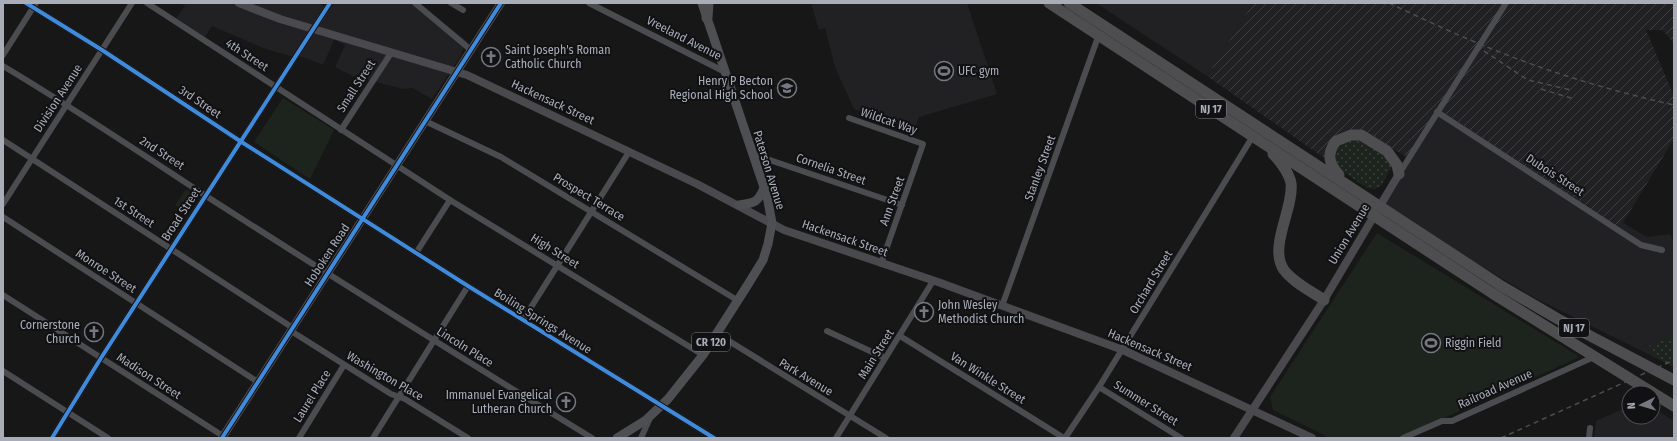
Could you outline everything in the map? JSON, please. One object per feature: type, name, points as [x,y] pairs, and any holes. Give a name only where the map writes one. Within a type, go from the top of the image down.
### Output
[{"type":"highway","points":[[707,18],[708,3]]},
{"type":"highway","name":"NJ 17","points":[[1049,3],[1098,37],[1263,143],[1439,246],[1531,304],[1674,380]]},
{"type":"highway","name":"NJ 17","points":[[1069,3],[1350,186],[1377,210],[1492,293],[1596,356],[1674,406]]},
{"type":"highway","points":[[1350,186],[1332,168],[1329,160],[1330,152],[1336,141],[1351,135],[1361,135],[1387,151],[1397,165],[1399,174]]},
{"type":"highway","points":[[1263,143],[1280,161],[1291,182],[1289,202],[1280,240],[1279,255],[1284,270],[1298,283],[1324,300]]},
{"type":"main road","name":"Hackensack Street","points":[[239,3],[313,29],[456,72],[506,93],[630,152],[739,205],[784,230],[933,281],[1123,350],[1253,409],[1309,437]]},
{"type":"main road","name":"Hoboken Road","points":[[223,437],[501,3]]},
{"type":"main road","name":"Paterson Avenue","points":[[617,438],[652,415],[679,386],[702,355],[737,300],[762,260],[768,244],[772,223],[769,204],[702,3]]},
{"type":"main road","name":"Union Avenue","points":[[1234,438],[1324,300],[1399,174]]},
{"type":"main road","points":[[739,205],[754,202],[760,198],[764,188]]},
{"type":"street","name":"3rd Street","points":[[26,3],[35,5],[240,141],[362,219]]},
{"type":"street","name":"Division Avenue","points":[[3,204],[132,3]]},
{"type":"street","name":"4th Street","points":[[147,3],[341,130],[397,164]]},
{"type":"street","name":"Broad Street","points":[[52,438],[170,249],[330,3]]},
{"type":"street","points":[[415,3],[471,50]]},
{"type":"street","points":[[451,3],[463,10]]},
{"type":"street","name":"Vreeland Avenue","points":[[589,3],[725,72]]},
{"type":"street","name":"Union Avenue","points":[[1399,174],[1506,3]]},
{"type":"street","points":[[3,55],[35,5]]},
{"type":"street","name":"Stanley Street","points":[[1002,306],[1098,37]]},
{"type":"street","name":"Small Street","points":[[341,130],[391,53]]},
{"type":"street","name":"2nd Street","points":[[3,66],[67,104],[328,274]]},
{"type":"street","name":"Dubois Street","points":[[1437,112],[1640,245],[1647,248],[1662,250]]},
{"type":"street","name":"Wildcat Way","points":[[848,118],[923,144]]},
{"type":"street","name":"Prospect Terrace","points":[[425,121],[501,157],[737,300]]},
{"type":"street","name":"Orchard Street","points":[[1064,438],[1123,350],[1253,136]]},
{"type":"street","name":"1st Street","points":[[3,140],[292,329]]},
{"type":"street","name":"Ann Street","points":[[881,264],[923,144]]},
{"type":"street","points":[[523,320],[630,152]]},
{"type":"street","name":"Cornelia Street","points":[[752,154],[902,204]]},
{"type":"street","name":"High Street","points":[[397,164],[450,200],[702,355]]},
{"type":"street","points":[[416,253],[450,200]]},
{"type":"street","name":"Monroe Street","points":[[3,217],[258,382]]},
{"type":"street","name":"Boiling Springs Avenue","points":[[362,219],[714,438]]},
{"type":"street","name":"Lincoln Place","points":[[328,274],[592,438]]},
{"type":"street","name":"Main Street","points":[[836,438],[933,281]]},
{"type":"street","points":[[373,438],[468,286]]},
{"type":"street","name":"Madison Street","points":[[3,295],[223,437]]},
{"type":"street","name":"Washington Place","points":[[292,329],[344,365],[468,438]]},
{"type":"street","points":[[827,331],[885,358]]},
{"type":"street","name":"Park Avenue","points":[[716,333],[886,438]]},
{"type":"street","name":"Van Winkle Street","points":[[900,336],[1064,438]]},
{"type":"street","name":"Railroad Avenue","points":[[1403,438],[1442,421],[1452,421],[1596,356]]},
{"type":"street","name":"Laurel Place","points":[[299,438],[344,365]]},
{"type":"street","points":[[3,371],[108,438]]},
{"type":"street","name":"Summer Street","points":[[1099,387],[1181,438]]},
{"type":"street","points":[[641,438],[652,415]]},
{"type":"street","points":[[1589,438],[1590,428]]},
{"type":"shaded area","points":[[180,3],[319,3],[329,10],[334,3],[418,3],[467,41],[460,57],[432,99],[412,88],[403,89],[353,76],[335,67],[345,45],[334,40],[323,65],[303,57],[290,56],[266,49],[212,26],[205,37],[176,18],[185,6]]},
{"type":"shaded area","points":[[811,3],[967,3],[997,94],[919,117],[914,130],[854,109],[835,67],[825,28],[819,30]]},
{"type":"shaded area","points":[[1096,3],[1253,3],[1207,76]]},
{"type":"shaded area","points":[[1253,3],[1674,3],[1674,43],[1662,30],[1646,30],[1674,96],[1674,139],[1619,229],[1437,112],[1407,157],[1364,132],[1327,160],[1207,76]]},
{"type":"shaded area","points":[[283,98],[334,130],[310,179],[254,142]]},
{"type":"shaded area","points":[[1437,112],[1647,237],[1670,234],[1674,242],[1674,336],[1650,345],[1652,356],[1535,298],[1380,206]]},
{"type":"shaded area","points":[[1357,138],[1386,155],[1392,166],[1381,186],[1375,189],[1367,188],[1338,168],[1335,156],[1338,146]]},
{"type":"shaded area","points":[[186,189],[197,196],[186,212],[175,205]]},
{"type":"shaded area","name":"Riggin Field","points":[[1377,233],[1577,355],[1578,358],[1399,438],[1330,438],[1273,410],[1270,397]]},
{"type":"shaded area","points":[[1674,336],[1674,367],[1652,356],[1650,345]]},
{"type":"shaded area","points":[[1621,410],[1621,425],[1661,425],[1661,413],[1674,421],[1674,438],[1594,438],[1596,421]]},
{"type":"railway","points":[[1389,3],[1514,58],[1559,74],[1628,94],[1674,105]]},
{"type":"railway","points":[[1484,51],[1528,80],[1571,90]]},
{"type":"railway","points":[[1541,89],[1574,99]]},
{"type":"railway","points":[[1501,438],[1674,360]]},
{"type":"cycle path","points":[[26,3],[102,50],[240,141],[468,286],[714,438]]},
{"type":"cycle path","points":[[52,438],[101,358],[330,3]]},
{"type":"cycle path","points":[[222,438],[501,3]]},
{"type":"place","name":"Saint Joseph's Roman Catholic Church","points":[[491,57]]},
{"type":"place","name":"UFC gym","points":[[944,71]]},
{"type":"place","name":"Henry P Becton Regional High School","points":[[787,88]]},
{"type":"place","name":"John Wesley Methodist Church","points":[[924,312]]},
{"type":"place","name":"Cornerstone Church","points":[[94,332]]},
{"type":"place","name":"Riggin Field","points":[[1431,343]]},
{"type":"place","name":"Immanuel Evangelical Lutheran Church","points":[[566,402]]}]
